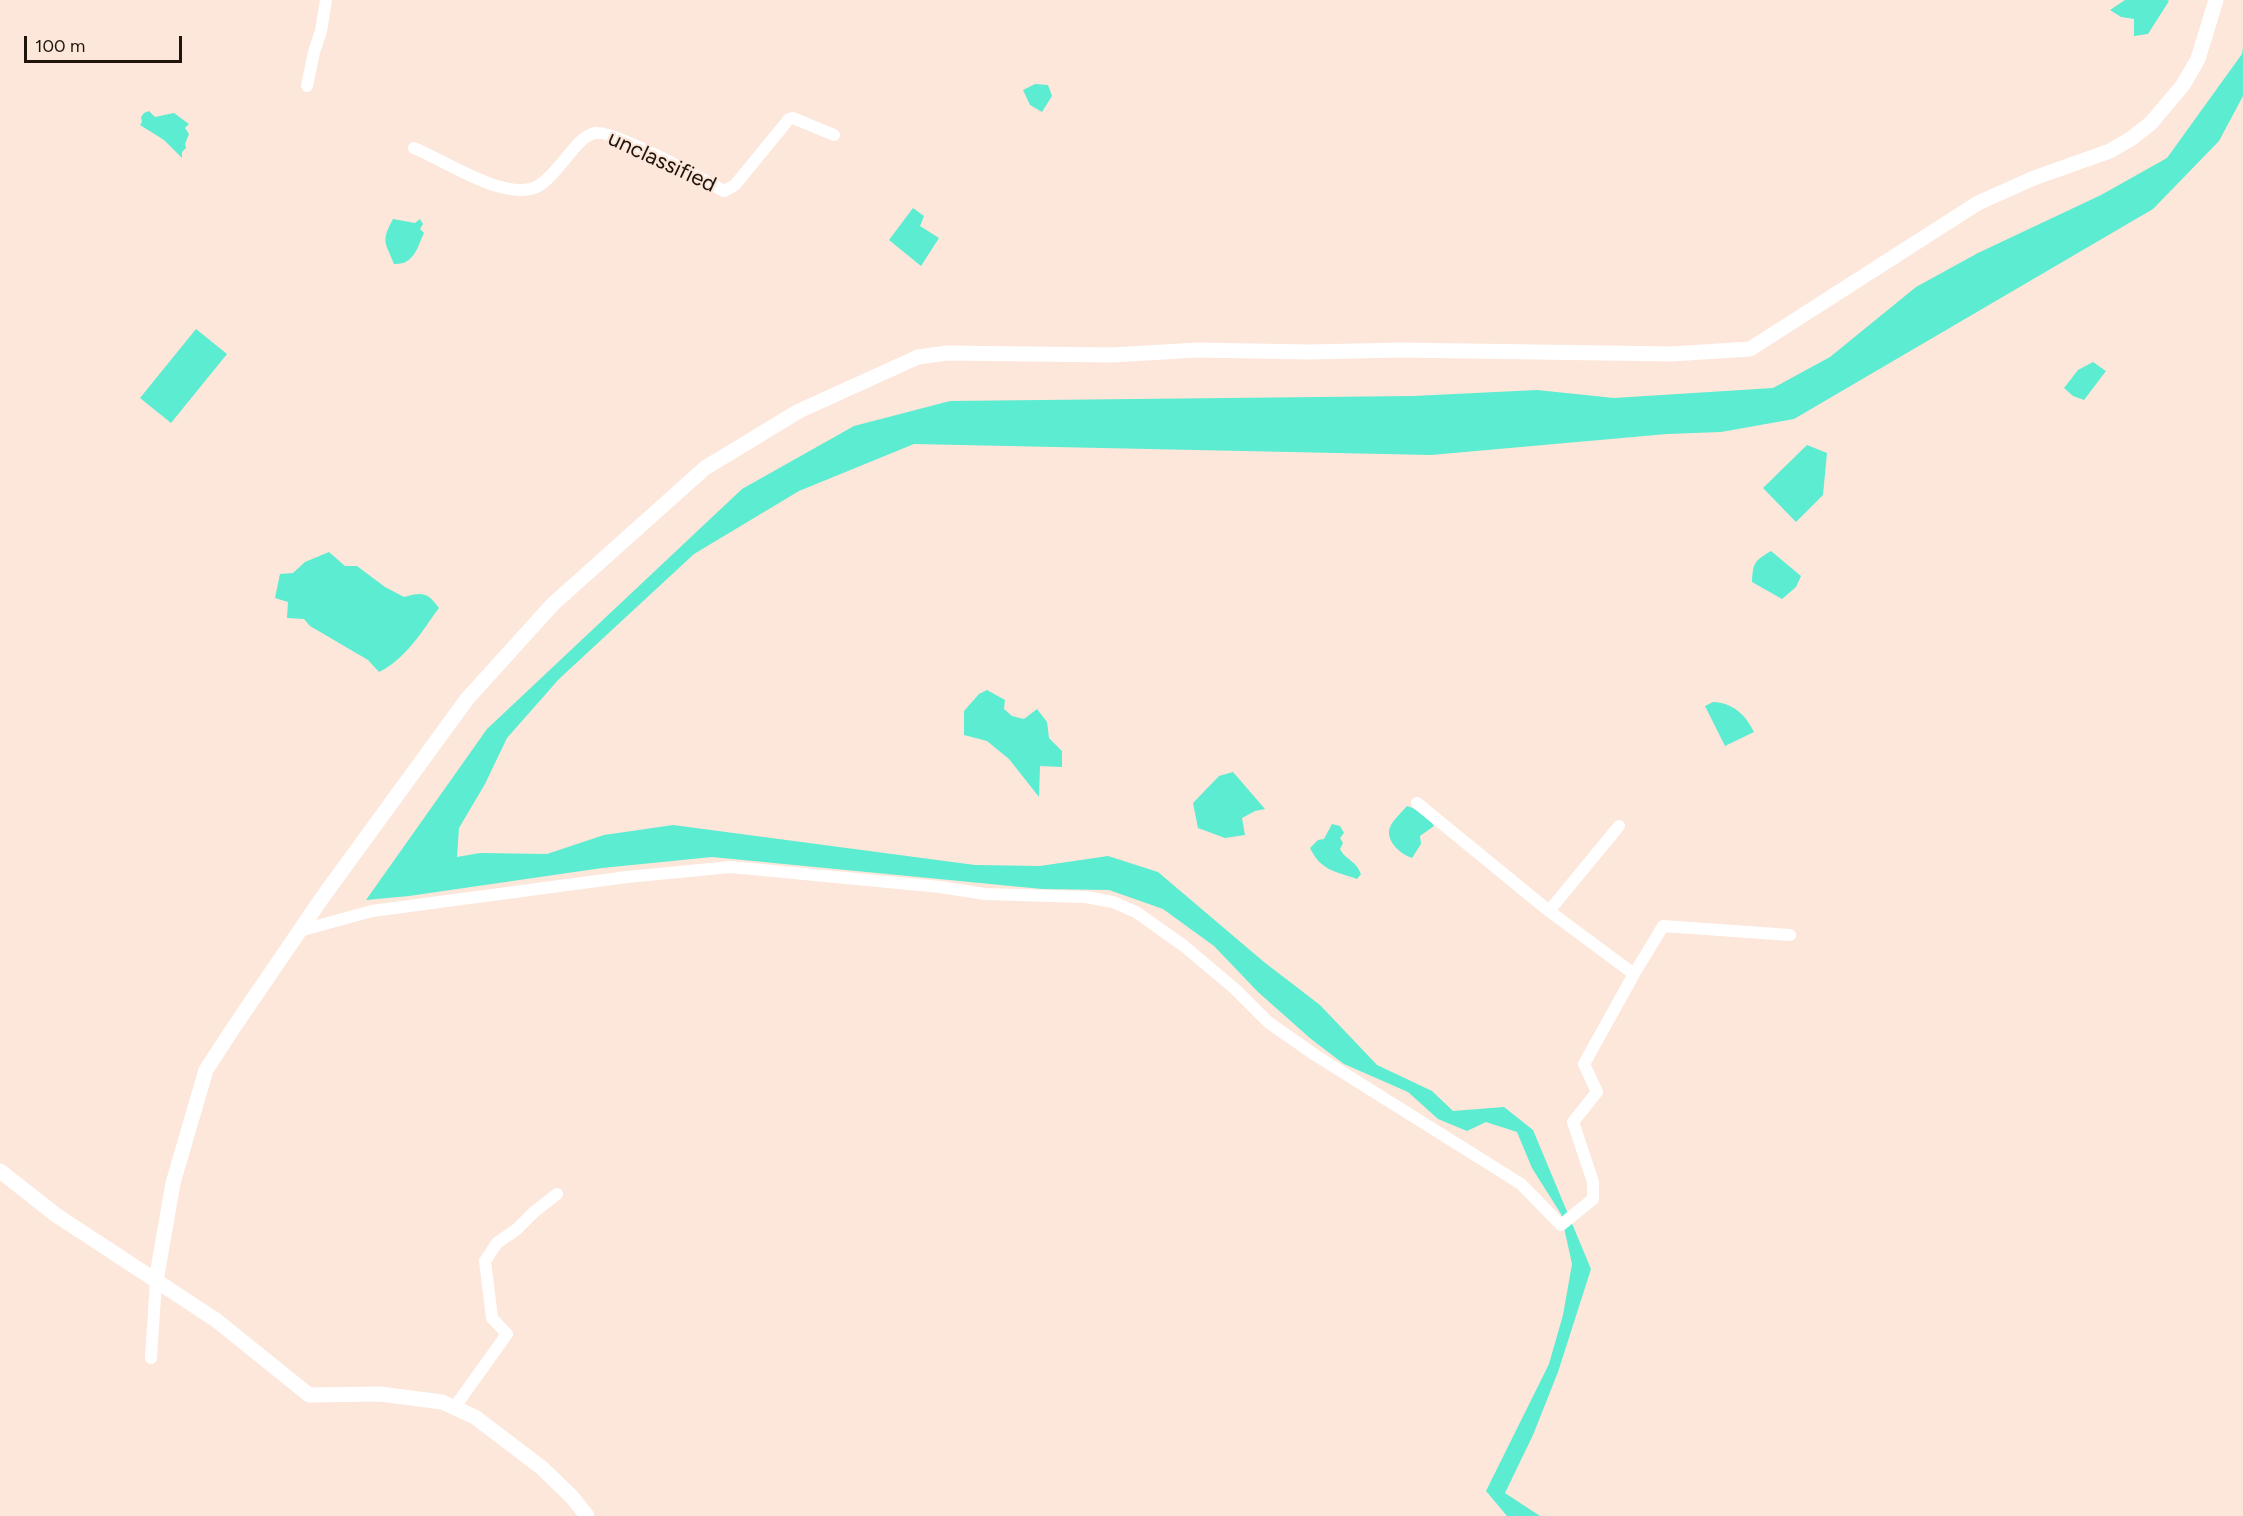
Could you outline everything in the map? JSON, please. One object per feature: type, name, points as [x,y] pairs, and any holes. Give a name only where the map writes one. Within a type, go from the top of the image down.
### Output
[{"type":"main road","points":[[156,1281],[173,1183],[206,1070],[299,932],[467,699],[553,604],[705,468],[799,411],[918,357],[947,353],[1112,355],[1197,350],[1310,352],[1400,350],[1672,354],[1750,349],[1978,203],[2034,178],[2110,151],[2132,138],[2151,123],[2183,85],[2198,58],[2216,0]]},
{"type":"main road","points":[[0,1171],[56,1215],[216,1320],[309,1395],[380,1394],[442,1402],[475,1417],[542,1468],[572,1497],[587,1516]]},
{"type":"street","points":[[307,86],[321,31],[326,0]]},
{"type":"street","name":"unclassified","points":[[414,148],[504,189],[522,190],[536,187],[549,178],[587,135],[597,133],[611,135],[675,164],[724,191],[735,184],[789,119],[793,118],[834,135]]},
{"type":"street","points":[[1417,803],[1549,911],[1634,974]]},
{"type":"street","points":[[1549,911],[1618,826]]},
{"type":"street","points":[[299,932],[333,920],[372,911],[615,878],[730,867],[940,887],[985,894],[1086,897],[1113,902],[1136,912],[1184,946],[1235,989],[1268,1022],[1521,1184],[1561,1225],[1593,1199],[1593,1182],[1573,1122],[1597,1092],[1584,1064],[1663,926],[1790,935]]},
{"type":"street","points":[[454,1408],[507,1334],[492,1318],[485,1261],[497,1243],[517,1229],[557,1194]]},
{"type":"street","points":[[151,1358],[156,1281]]},
{"type":"water","points":[[2125,0],[2169,1],[2148,34],[2134,36],[2134,19],[2121,17],[2110,10]]},
{"type":"water","points":[[2243,48],[2243,96],[2219,141],[2153,209],[1794,419],[1721,432],[1667,434],[1431,455],[914,444],[799,491],[694,554],[559,679],[507,738],[485,784],[459,828],[457,857],[480,853],[547,854],[604,835],[673,825],[975,865],[1040,866],[1108,856],[1158,872],[1264,962],[1320,1005],[1377,1065],[1432,1091],[1453,1111],[1504,1107],[1533,1130],[1591,1269],[1558,1372],[1533,1435],[1505,1493],[1540,1516],[1507,1516],[1486,1491],[1549,1364],[1563,1315],[1572,1264],[1561,1214],[1532,1168],[1517,1132],[1486,1122],[1467,1131],[1438,1119],[1408,1092],[1344,1064],[1311,1039],[1258,992],[1214,946],[1163,909],[1109,890],[1042,889],[712,857],[602,868],[409,896],[366,900],[487,729],[742,489],[854,426],[950,401],[1413,396],[1537,390],[1614,398],[1773,388],[1830,357],[1916,287],[1978,253],[2101,195],[2167,158],[2242,54]]},
{"type":"water","points":[[1035,84],[1048,85],[1052,96],[1042,112],[1030,105],[1023,90]]},
{"type":"water","points":[[149,111],[155,117],[174,113],[189,124],[185,128],[189,134],[182,158],[164,140],[140,125],[141,117]]},
{"type":"water","points":[[913,208],[924,216],[920,226],[939,238],[921,266],[889,240]]},
{"type":"water","points":[[393,219],[415,223],[420,219],[423,224],[420,229],[424,233],[417,250],[410,259],[401,264],[394,264],[385,238]]},
{"type":"water","points":[[196,329],[227,354],[171,423],[140,398]]},
{"type":"water","points":[[2093,362],[2106,371],[2084,400],[2073,396],[2064,388],[2078,370]]},
{"type":"water","points":[[1807,445],[1827,453],[1823,495],[1796,522],[1763,488]]},
{"type":"water","points":[[1771,551],[1801,576],[1796,587],[1782,599],[1752,582],[1756,563]]},
{"type":"water","points":[[329,552],[345,566],[357,566],[385,587],[404,597],[416,594],[428,596],[439,608],[405,652],[379,672],[368,660],[310,626],[304,619],[287,618],[288,602],[275,598],[280,574],[293,573],[305,562]]},
{"type":"water","points":[[987,690],[1005,700],[1004,709],[1012,716],[1024,719],[1037,709],[1047,722],[1049,738],[1062,751],[1062,767],[1040,766],[1039,797],[1009,759],[987,741],[964,735],[964,711],[979,694]]},
{"type":"water","points":[[1713,702],[1727,705],[1738,711],[1754,732],[1725,746],[1705,706]]},
{"type":"water","points":[[1233,772],[1265,809],[1242,818],[1245,835],[1225,838],[1198,828],[1193,803],[1219,776]]},
{"type":"water","points":[[1407,806],[1423,814],[1434,826],[1420,836],[1421,844],[1412,858],[1398,849],[1389,836],[1391,825]]},
{"type":"water","points":[[1332,824],[1340,826],[1344,833],[1340,838],[1343,843],[1340,849],[1359,869],[1361,874],[1357,879],[1324,866],[1310,848],[1318,840],[1324,839]]}]
